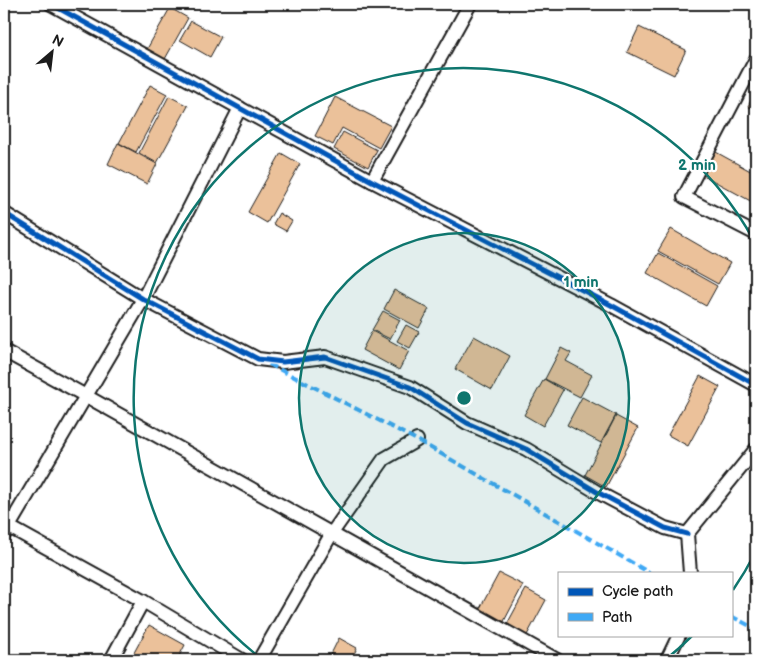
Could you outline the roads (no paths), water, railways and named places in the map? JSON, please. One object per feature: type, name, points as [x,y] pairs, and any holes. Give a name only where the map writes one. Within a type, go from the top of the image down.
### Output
[{"type":"street","points":[[51,4],[372,181],[611,305],[756,385]]},
{"type":"street","points":[[372,181],[470,4]]},
{"type":"street","points":[[756,59],[684,197],[756,234]]},
{"type":"street","points":[[240,108],[143,299],[5,529],[143,601],[242,660]]},
{"type":"street","points":[[4,213],[143,299],[258,359],[283,362],[325,357],[410,387],[466,423],[526,448],[597,492],[665,528],[687,534]]},
{"type":"street","points":[[4,351],[558,660]]},
{"type":"street","points":[[259,660],[332,533],[384,459],[417,440]]},
{"type":"street","points":[[690,572],[687,534],[756,449]]},
{"type":"street","points":[[111,660],[143,601]]},
{"type":"street","points":[[667,660],[679,636]]}]
